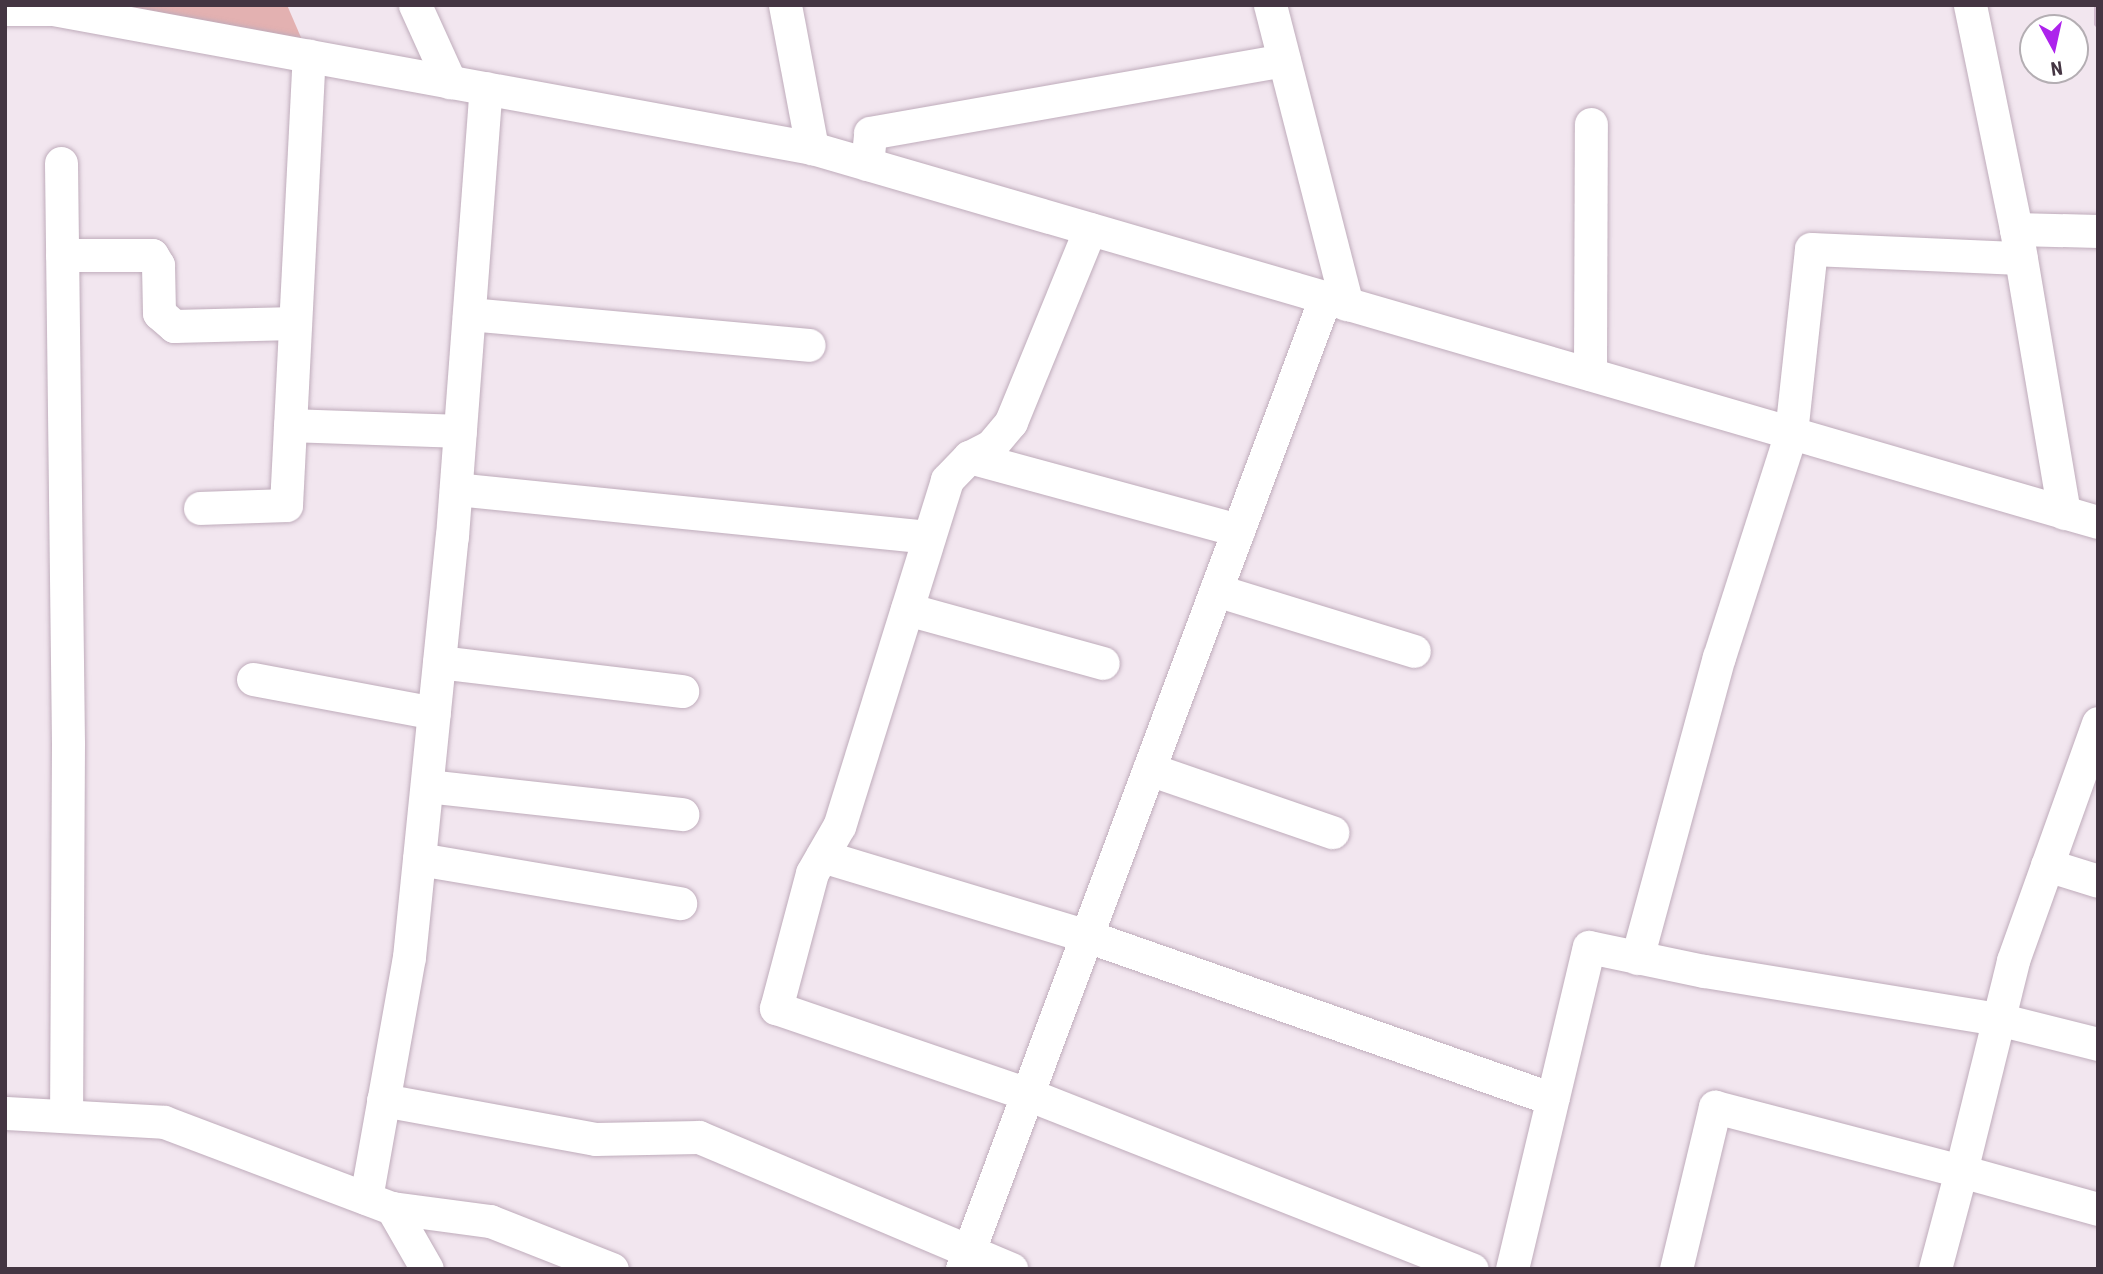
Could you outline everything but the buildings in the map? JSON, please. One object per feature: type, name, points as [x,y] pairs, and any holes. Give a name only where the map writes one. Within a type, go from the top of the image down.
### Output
[{"type":"street","points":[[415,5],[450,82]]},
{"type":"street","points":[[785,5],[811,148]]},
{"type":"street","points":[[965,1260],[1238,530],[1336,301],[1270,5]]},
{"type":"street","points":[[1970,5],[2018,243],[2064,513]]},
{"type":"street","points":[[5,9],[53,9],[811,148],[2098,523]]},
{"type":"street","points":[[200,508],[286,505],[309,56]]},
{"type":"street","points":[[867,164],[870,133],[1284,60]]},
{"type":"street","points":[[427,1269],[379,1203],[383,1100],[409,957],[427,786],[456,489],[486,88]]},
{"type":"street","points":[[1590,374],[1591,124]]},
{"type":"street","points":[[61,163],[68,743],[66,1116]]},
{"type":"street","points":[[1090,229],[1010,422],[991,446],[969,457],[947,481],[839,826],[812,873],[776,1008],[1027,1094],[1472,1269]]},
{"type":"street","points":[[1637,958],[1720,657],[1791,433],[1811,249],[2018,243],[2098,231]]},
{"type":"street","points":[[62,255],[152,255],[158,265],[159,313],[174,326],[295,323]]},
{"type":"street","points":[[469,314],[809,345]]},
{"type":"street","points":[[290,425],[460,431]]},
{"type":"street","points":[[969,457],[1238,530]]},
{"type":"street","points":[[456,489],[929,537]]},
{"type":"street","points":[[1216,590],[1414,651]]},
{"type":"street","points":[[906,610],[1102,663]]},
{"type":"street","points":[[439,662],[682,691]]},
{"type":"street","points":[[253,679],[434,713]]},
{"type":"street","points":[[1934,1269],[2013,961],[2098,723]]},
{"type":"street","points":[[1149,769],[1332,832]]},
{"type":"street","points":[[427,786],[682,814]]},
{"type":"street","points":[[822,856],[1087,936],[1552,1099]]},
{"type":"street","points":[[419,859],[680,903]]},
{"type":"street","points":[[2047,865],[2098,881]]},
{"type":"street","points":[[1512,1269],[1588,947],[1637,958],[1998,1019],[2098,1044]]},
{"type":"street","points":[[383,1100],[595,1139],[699,1137],[965,1260],[1011,1269]]},
{"type":"street","points":[[1685,1267],[1715,1107],[2098,1209]]},
{"type":"street","points":[[5,1113],[164,1122],[379,1203],[490,1221],[611,1269]]},
{"type":"shaded area","points":[[5,5],[287,5],[309,56]]}]
